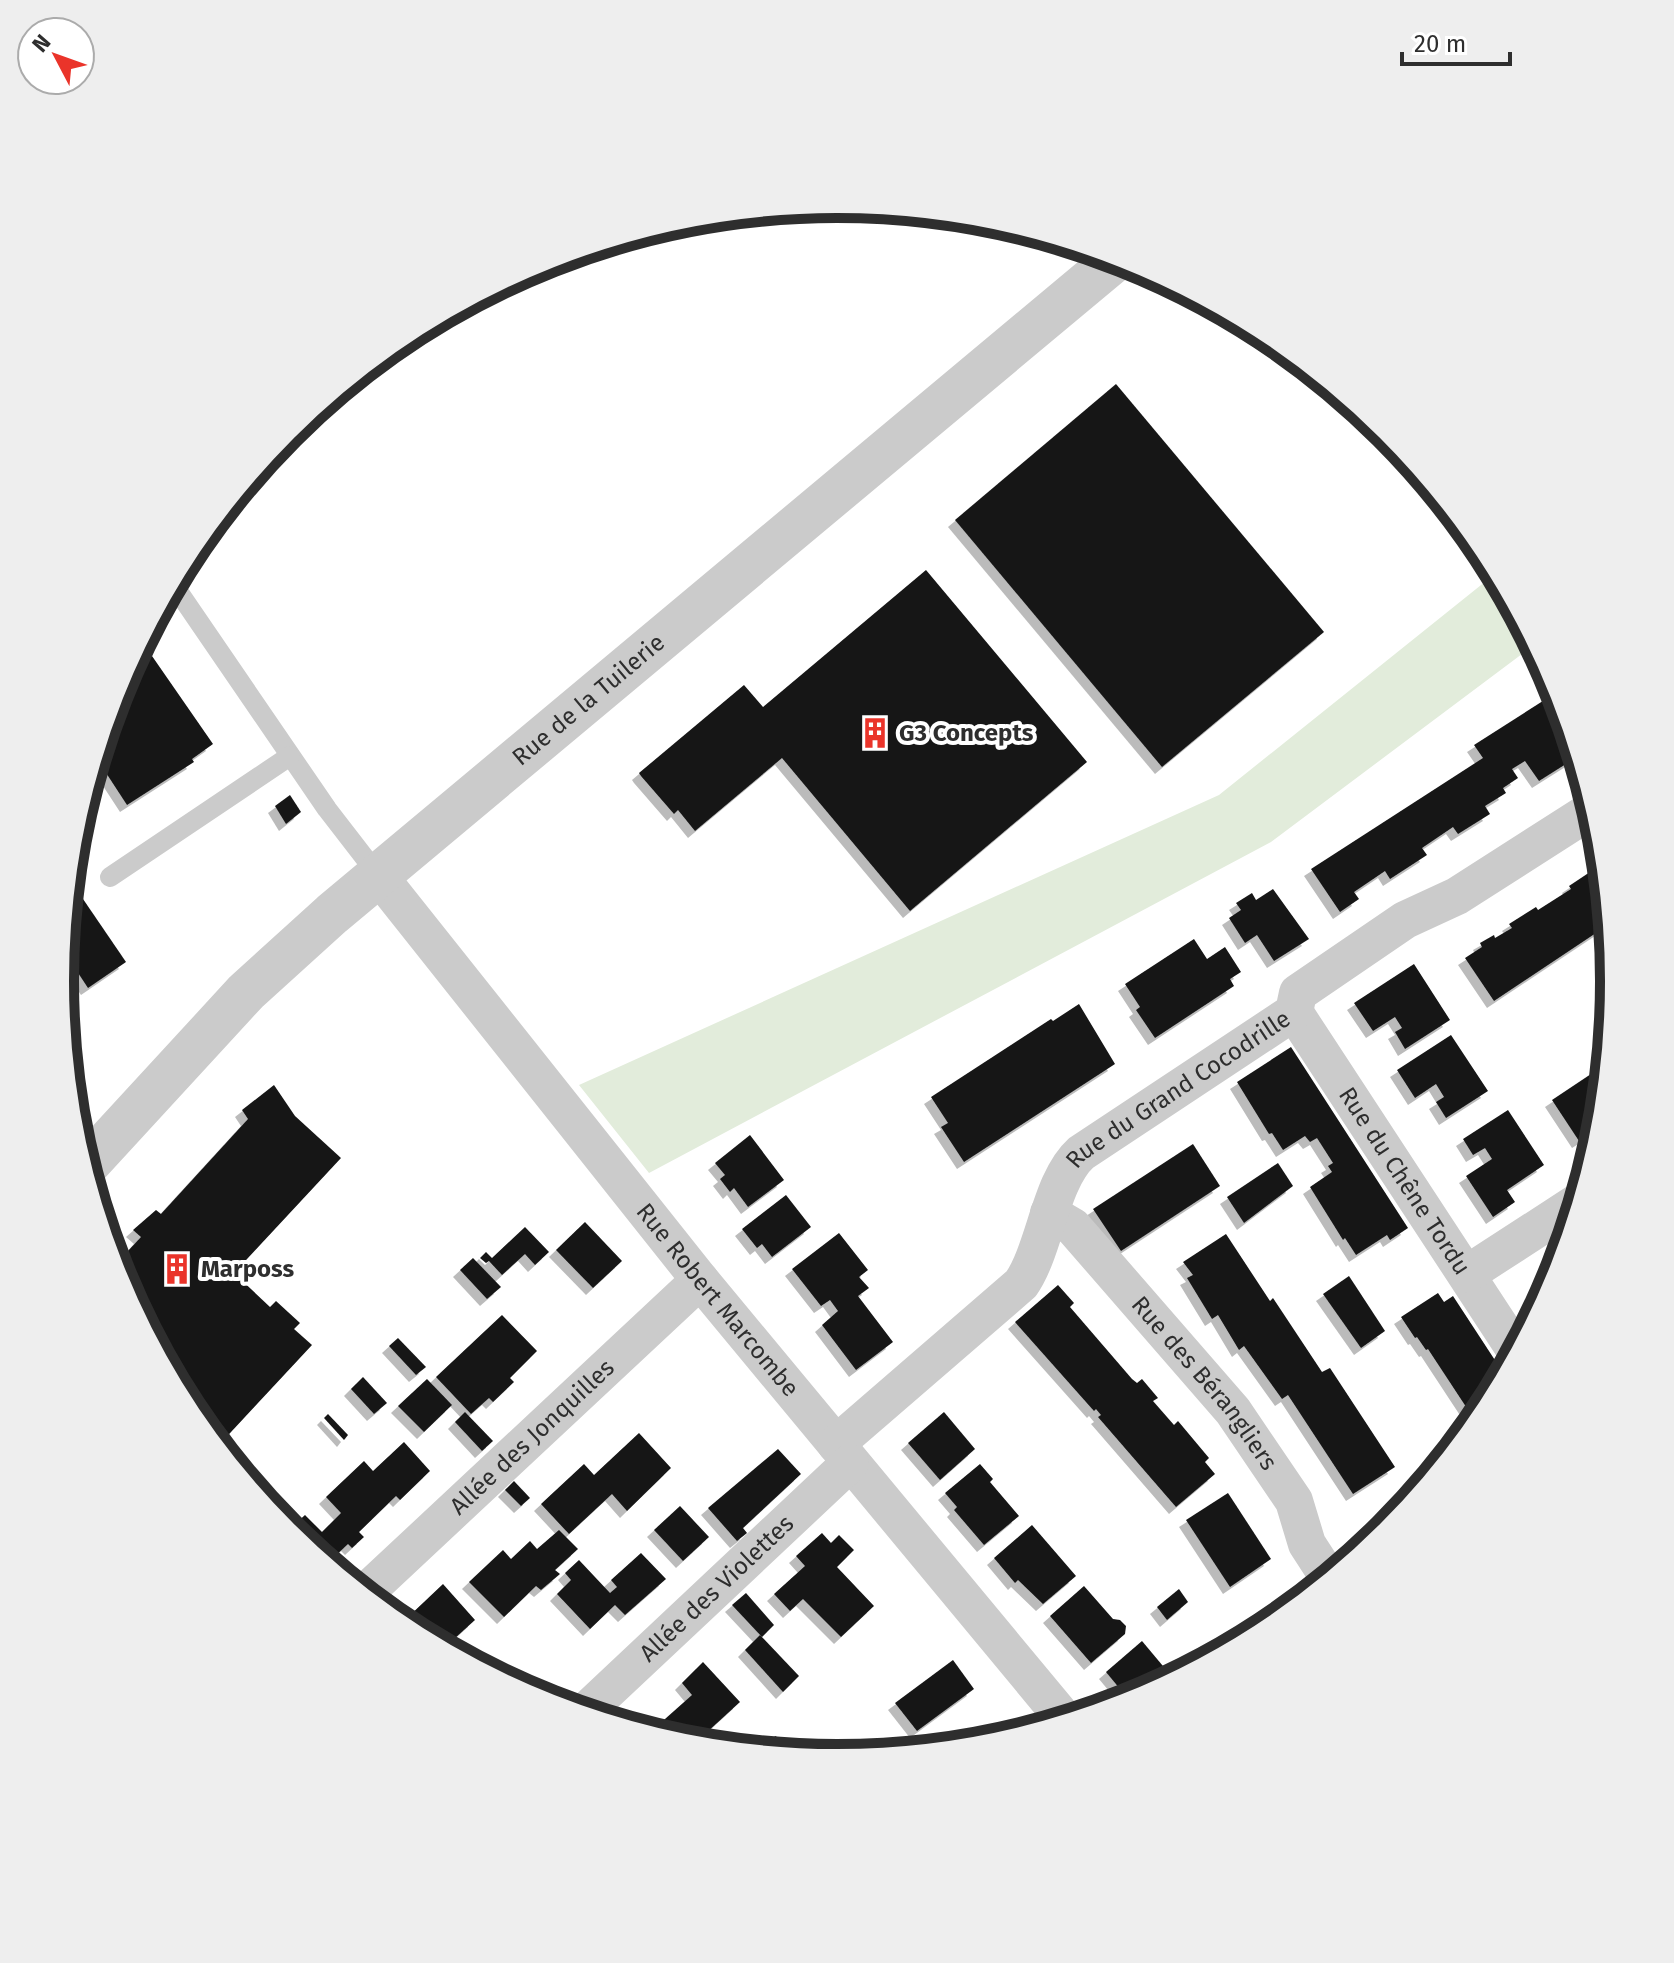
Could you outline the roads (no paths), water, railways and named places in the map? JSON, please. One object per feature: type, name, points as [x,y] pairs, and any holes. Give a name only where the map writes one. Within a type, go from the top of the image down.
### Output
[{"type":"street","name":"Rue de la Tuilerie","points":[[95,1156],[246,992],[378,875],[1105,268]]},
{"type":"street","name":"Rue du Grand Cocodrille","points":[[843,1454],[1021,1284],[1028,1274],[1049,1213],[1073,1160],[1081,1153],[1294,1012],[1298,993],[1405,920],[1457,896],[1581,816]]},
{"type":"street","name":"Rue Robert Marcombe","points":[[378,875],[700,1280],[1058,1712]]},
{"type":"street","name":"Rue du Chêne Tordu","points":[[1294,1012],[1510,1341]]},
{"type":"street","points":[[1467,1274],[1565,1211]]},
{"type":"street","name":"Rue des Bérangliers","points":[[1049,1213],[1073,1227],[1233,1411],[1294,1501],[1307,1544],[1323,1569]]},
{"type":"street","name":"Allée des Jonquilles","points":[[372,1586],[700,1280]]},
{"type":"street","name":"Allée des Violettes","points":[[593,1704],[843,1454]]},
{"type":"lane","points":[[180,594],[338,825],[378,875]]},
{"type":"lane","points":[[110,877],[290,756]]},
{"type":"place","name":"G3 Concepts","points":[[875,733]]},
{"type":"place","name":"Marposs","points":[[177,1269]]}]
